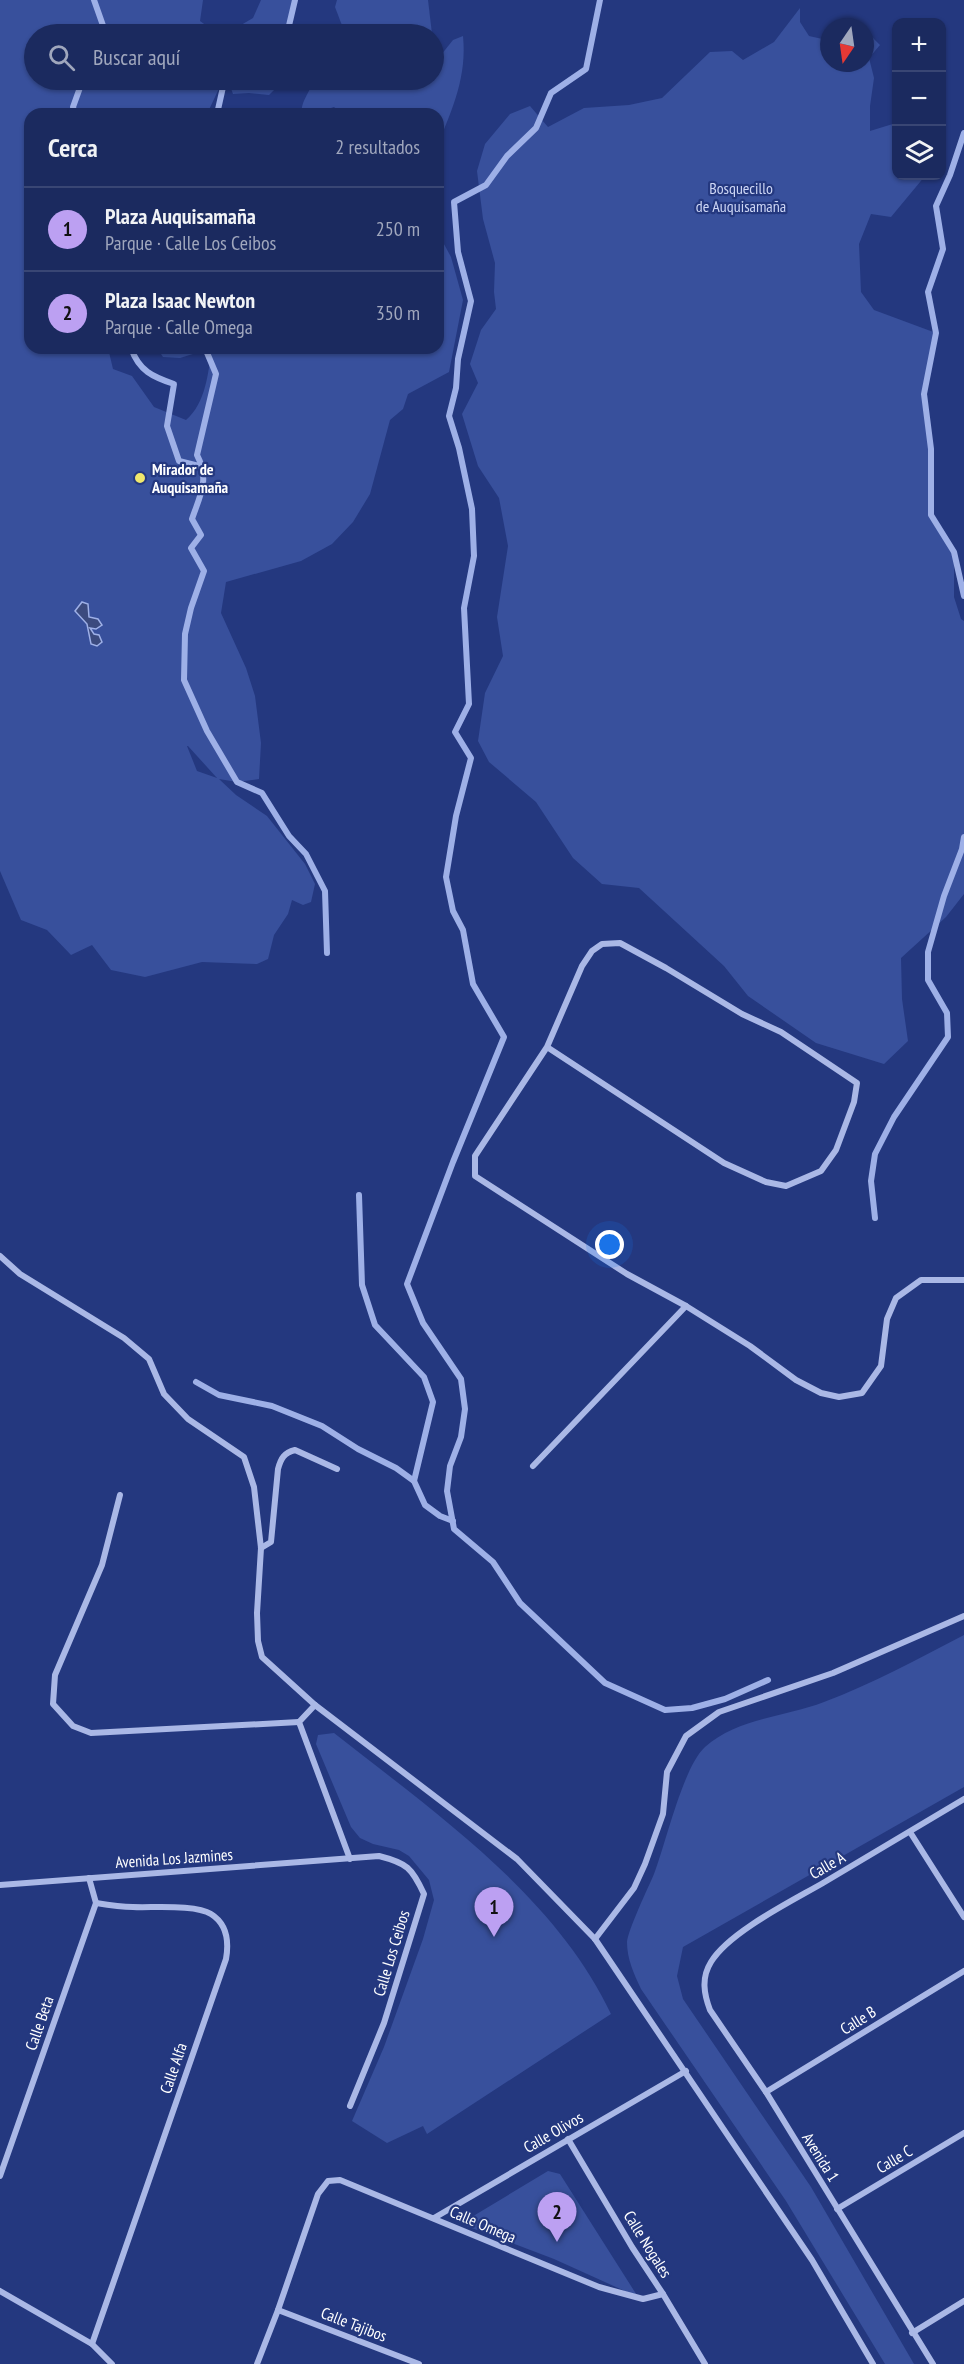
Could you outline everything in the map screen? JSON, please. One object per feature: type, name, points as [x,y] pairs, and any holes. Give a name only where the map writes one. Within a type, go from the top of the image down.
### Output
[{"type":"street","points":[[547,1047],[724,1163],[766,1182],[786,1185],[821,1171],[836,1150],[854,1102],[856,1083],[835,1066],[781,1032],[742,1014],[666,968],[620,944],[602,944],[592,951],[582,966],[547,1047],[475,1156],[476,1176],[627,1274],[686,1306],[750,1346],[796,1380],[821,1393],[839,1397],[862,1393],[881,1366],[887,1319],[896,1298],[921,1280],[964,1280]]},
{"type":"street","points":[[0,1256],[20,1274],[124,1338],[149,1359],[164,1394],[189,1419],[244,1457],[254,1487],[261,1548],[257,1613],[258,1641],[262,1657],[315,1705],[517,1859],[595,1939],[812,2260],[873,2364]]},
{"type":"street","points":[[533,1466],[686,1306]]},
{"type":"street","points":[[261,1548],[271,1542],[280,1459],[286,1453],[295,1450],[337,1469]]},
{"type":"street","points":[[120,1495],[102,1565],[55,1676],[53,1704],[73,1726],[91,1733],[298,1722],[315,1705]]},
{"type":"street","points":[[595,1939],[634,1888],[645,1864],[663,1814],[667,1772],[686,1736],[719,1712],[833,1673],[964,1616]]},
{"type":"street","points":[[298,1722],[350,1858]]},
{"type":"street","name":"Calle A","points":[[711,1962],[727,1944],[759,1921],[964,1798]]},
{"type":"street","points":[[910,1832],[964,1917]]},
{"type":"street","name":"Calle Los Ceibos","points":[[350,1858],[379,1856],[400,1861],[414,1873],[424,1894],[407,1941],[384,2023],[350,2106]]},
{"type":"street","name":"Avenida Los Jazmines","points":[[0,1886],[350,1858]]},
{"type":"street","points":[[89,1878],[96,1903]]},
{"type":"street","name":"Calle Beta","points":[[0,2176],[96,1903]]},
{"type":"street","name":"Calle Alfa","points":[[92,2344],[226,1959],[228,1947],[225,1929],[210,1913],[188,1908],[131,1907],[96,1903]]},
{"type":"street","name":"Avenida 1","points":[[711,1962],[704,1983],[704,1995],[710,2010],[766,2092],[933,2364]]},
{"type":"street","name":"Calle B","points":[[766,2092],[964,1971]]},
{"type":"street","name":"Calle Olivos","points":[[434,2218],[686,2071]]},
{"type":"street","name":"Calle C","points":[[837,2208],[964,2133]]},
{"type":"street","name":"Calle Nogales","points":[[568,2139],[705,2364]]},
{"type":"street","name":"Calle Omega","points":[[278,2310],[318,2194],[328,2181],[340,2180],[599,2288],[643,2299],[663,2294]]},
{"type":"street","points":[[0,2291],[92,2344],[112,2364]]},
{"type":"street","points":[[912,2332],[964,2301]]},
{"type":"street","points":[[257,2364],[278,2310]]},
{"type":"street","name":"Calle Tajibos","points":[[278,2310],[419,2364]]},
{"type":"green space","points":[[0,0],[203,0],[200,21],[204,24],[24,24],[24,90],[218,90],[210,108],[24,108],[24,354],[109,354],[113,369],[132,376],[154,407],[186,420],[193,413],[202,396],[211,354],[444,354],[444,244],[451,257],[463,300],[449,372],[408,394],[403,409],[390,420],[370,494],[353,522],[332,544],[301,561],[226,582],[221,613],[246,668],[255,696],[261,743],[259,779],[237,782],[219,779],[236,795],[267,816],[305,864],[315,884],[311,902],[303,905],[292,900],[288,914],[274,935],[268,959],[257,964],[202,962],[145,977],[111,970],[92,945],[71,955],[47,930],[21,920],[0,871]],"holes":[[[187,746],[188,746],[217,778],[197,771]]]},
{"type":"green space","points":[[261,0],[295,0],[289,24],[243,24],[253,18]]},
{"type":"green space","points":[[337,0],[428,0],[431,24],[341,24],[335,7]]},
{"type":"green space","name":"Bosquecillo de Auquisamaña","points":[[800,8],[800,22],[809,36],[820,38],[820,72],[872,72],[870,131],[892,124],[892,180],[922,180],[891,217],[871,214],[859,244],[861,292],[874,310],[936,333],[924,394],[931,449],[931,515],[954,552],[954,597],[961,619],[964,621],[964,894],[946,917],[901,958],[902,999],[908,1041],[884,1064],[816,1043],[748,996],[724,966],[639,888],[602,884],[573,858],[536,802],[489,762],[478,741],[485,693],[503,656],[497,617],[508,546],[499,498],[478,466],[462,414],[478,383],[470,364],[481,330],[496,309],[495,263],[483,219],[477,171],[485,144],[510,114],[530,106],[548,127],[584,108],[629,105],[662,98],[710,52],[732,51],[743,60],[774,42]]},
{"type":"green space","points":[[463,36],[463,65],[458,92],[444,129],[444,108],[302,108],[310,90],[444,90],[444,51],[453,40]]},
{"type":"green space","points":[[874,39],[880,45],[874,52]]},
{"type":"green space","points":[[232,90],[274,90],[269,95],[233,94]]},
{"type":"green space","points":[[161,354],[193,354],[180,358],[163,357]]},
{"type":"green space","points":[[964,1635],[964,1787],[683,1947],[677,1976],[683,1999],[811,2187],[914,2364],[885,2364],[786,2201],[641,1989],[633,1972],[627,1942],[634,1919],[654,1874],[682,1788],[689,1771],[705,1747],[718,1737],[746,1724],[809,1707],[860,1687]]},
{"type":"green space","points":[[334,1733],[451,1825],[525,1894],[558,1931],[587,1971],[611,2014],[427,2134],[423,2126],[387,2143],[352,2121],[384,2047],[423,1939],[434,1900],[429,1880],[409,1856],[399,1850],[373,1844],[360,1838],[351,1827],[316,1744],[318,1735]]},
{"type":"green space","points":[[548,2171],[560,2174],[638,2297],[554,2259],[464,2225],[465,2221]]},
{"type":"shaded area","points":[[82,602],[88,604],[89,617],[98,619],[102,625],[96,629],[90,628],[94,634],[99,635],[102,642],[97,646],[91,644],[87,624],[75,611]]},
{"type":"waterway","points":[[94,0],[102,24]]},
{"type":"waterway","points":[[289,24],[295,0]]},
{"type":"waterway","points":[[600,0],[586,69],[551,93],[536,128],[507,156],[486,185],[454,202],[458,252],[471,301],[458,359],[456,388],[449,416],[459,448],[472,509],[474,556],[464,608],[469,704],[455,732],[471,758],[456,816],[446,877],[453,911],[463,930],[473,984],[504,1037],[407,1284],[423,1323],[461,1379],[465,1409],[461,1437],[450,1466],[447,1491],[454,1529],[493,1562],[520,1603],[605,1683],[665,1710],[692,1708],[725,1699],[768,1680]]},
{"type":"waterway","points":[[73,108],[79,90]]},
{"type":"waterway","points":[[218,108],[222,90]]},
{"type":"waterway","points":[[964,133],[950,175],[936,206],[943,249],[928,292],[936,333],[924,394],[931,449],[931,515],[954,552],[964,596]]},
{"type":"waterway","points":[[133,354],[148,372],[174,384],[167,426],[179,461],[203,467]]},
{"type":"waterway","points":[[208,354],[216,374],[197,455],[203,472],[203,480],[201,495],[192,519],[201,535],[191,548],[204,571],[185,634],[184,680],[207,731],[237,782],[262,793],[289,836],[306,854],[325,891],[327,953]]},
{"type":"waterway","points":[[875,1218],[871,1181],[875,1154],[894,1117],[948,1037],[947,1013],[928,980],[928,952],[964,837]]},
{"type":"waterway","points":[[359,1195],[362,1285],[375,1325],[424,1377],[433,1402],[414,1481]]},
{"type":"waterway","points":[[196,1382],[219,1395],[272,1406],[322,1426],[358,1449],[396,1468],[414,1481],[425,1505],[440,1516],[453,1521]]},
{"type":"place","name":"Mirador de Auquisamaña","points":[[140,478]]},
{"type":"place","name":"Plaza Auquisamaña","points":[[494,1937]]},
{"type":"place","name":"Plaza Isaac Newton","points":[[557,2242]]}]
